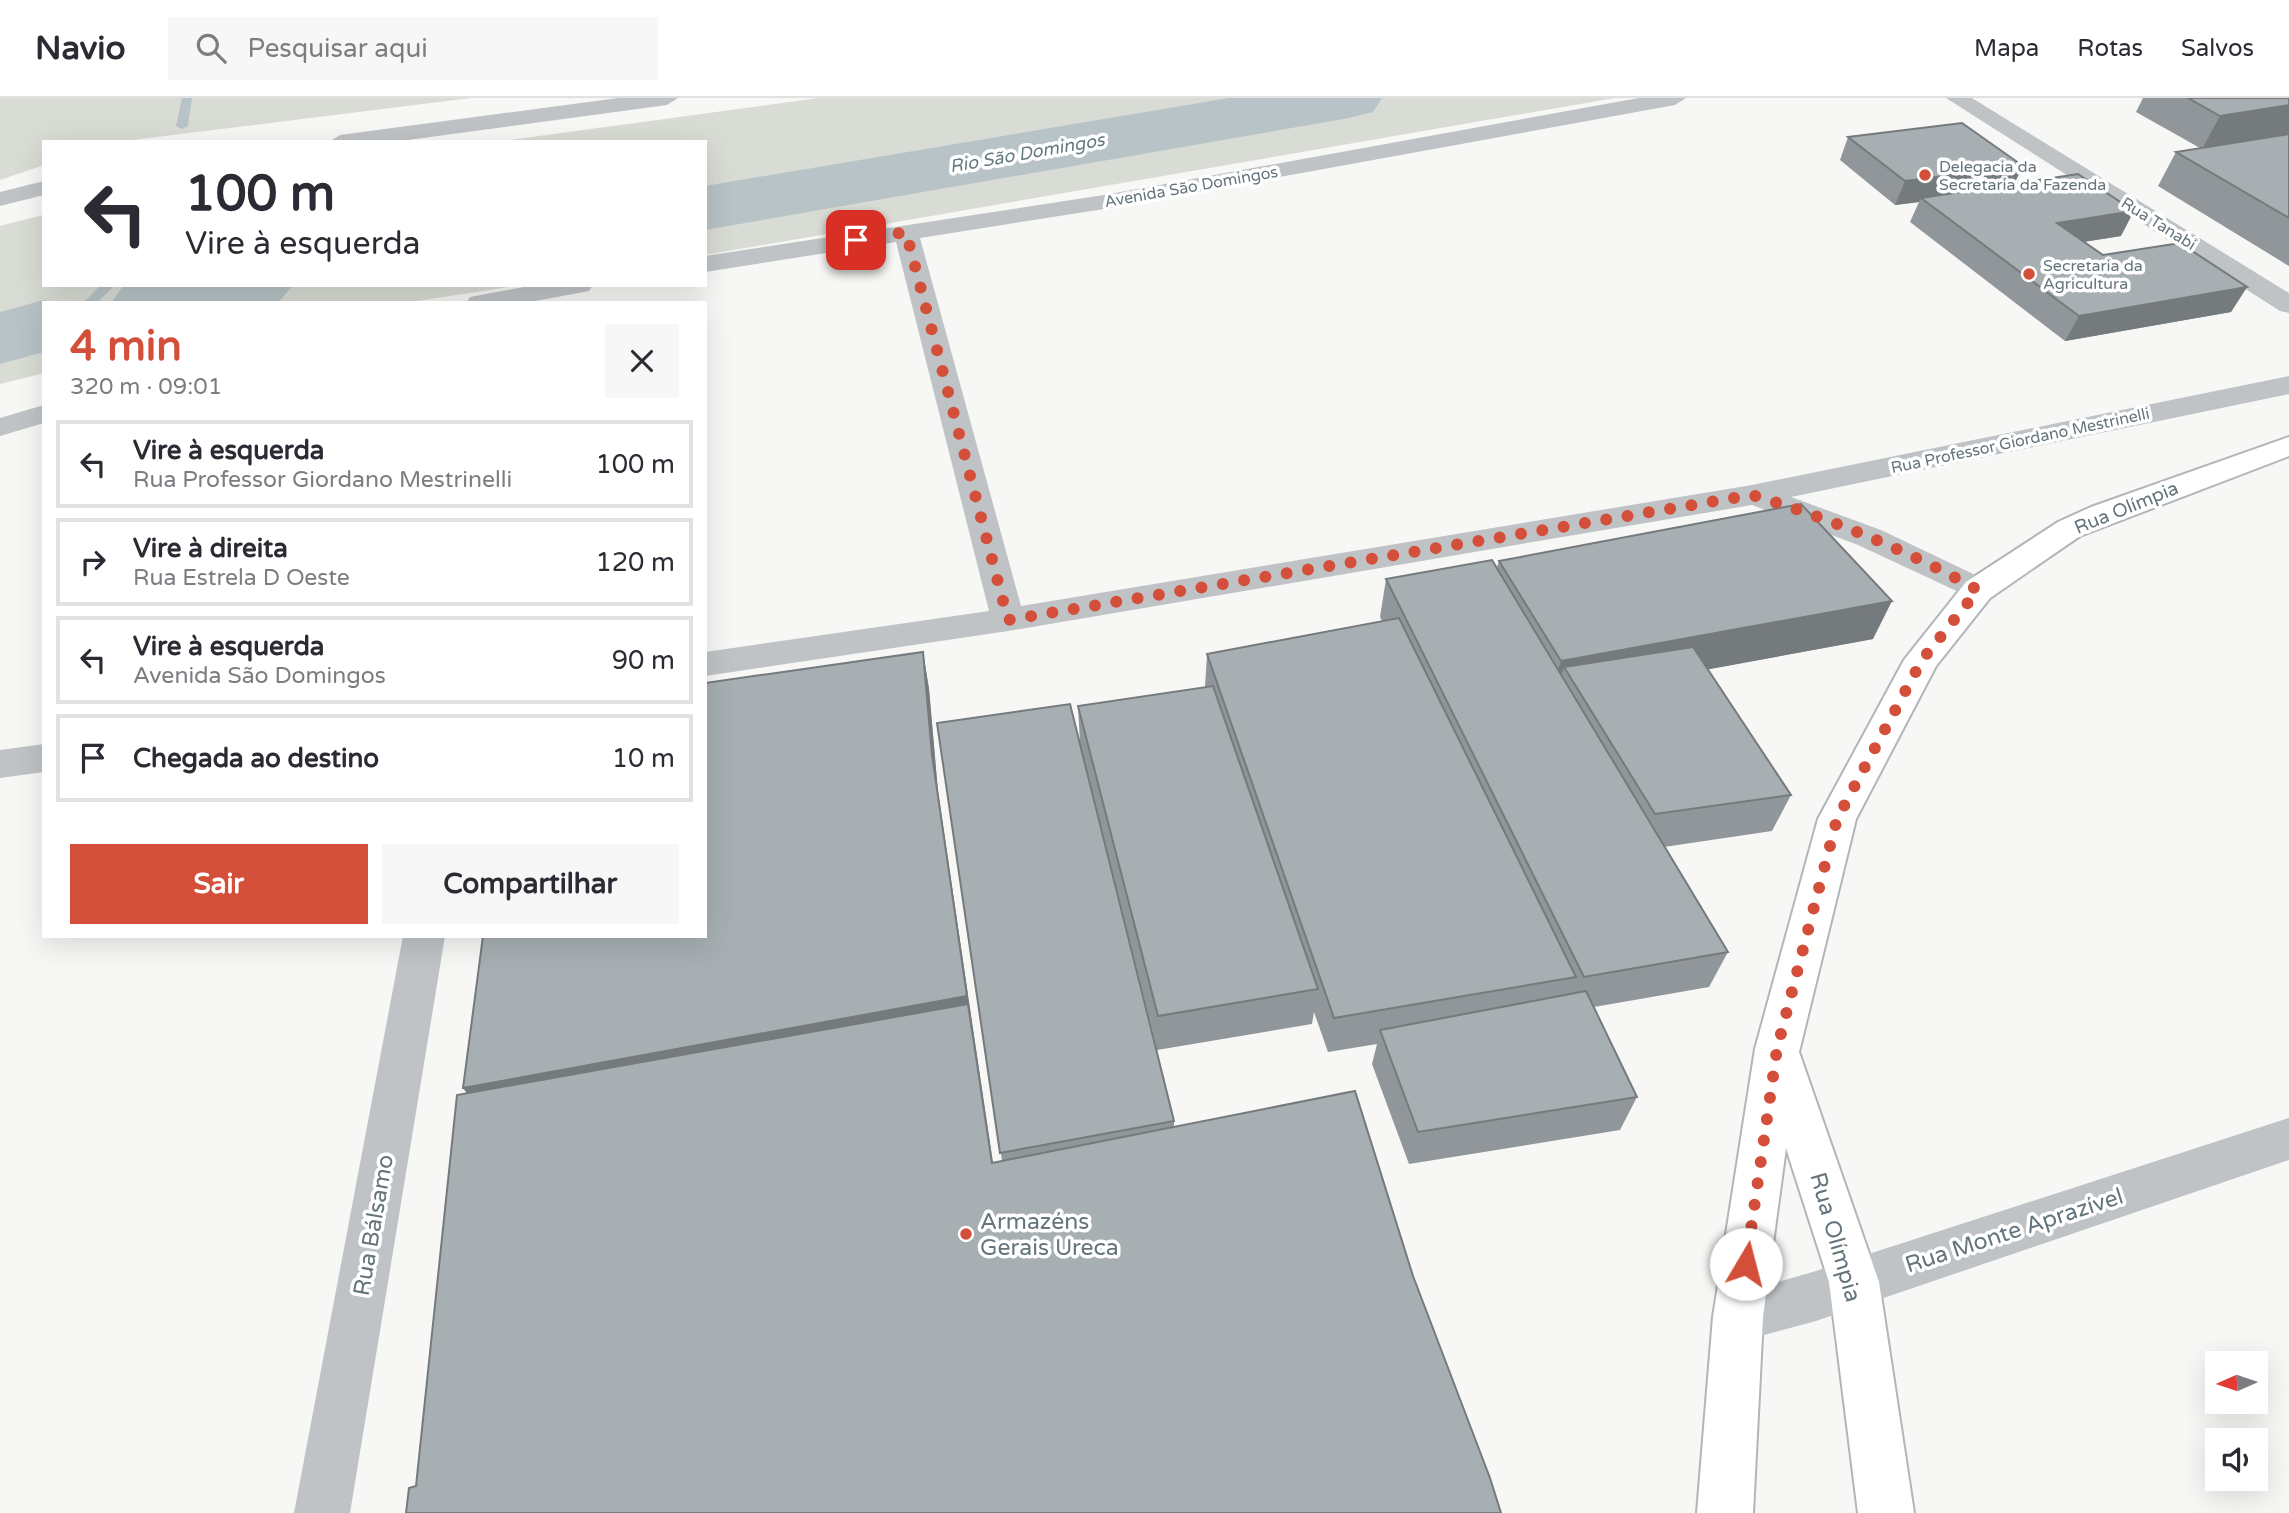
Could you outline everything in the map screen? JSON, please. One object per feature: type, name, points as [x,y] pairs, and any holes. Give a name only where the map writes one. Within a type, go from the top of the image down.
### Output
[{"type":"main road","name":"Rua Olímpia","points":[[1725,1513],[1738,1317],[1777,1049],[1837,819],[1922,660],[1978,590],[2069,529],[2102,514],[2289,446]]},
{"type":"main road","name":"Rua Olímpia","points":[[1777,1049],[1854,1282],[1886,1513]]},
{"type":"street","points":[[355,140],[667,98]]},
{"type":"street","name":"Avenida São Domingos","points":[[707,264],[1104,202],[1675,98]]},
{"type":"street","name":"Rua Tanabi","points":[[1957,98],[2289,304]]},
{"type":"street","points":[[0,199],[42,188]]},
{"type":"street","points":[[906,232],[1008,620]]},
{"type":"street","points":[[495,301],[569,287]]},
{"type":"street","name":"Rua Professor Giordano Mestrinelli","points":[[707,664],[1008,620],[1752,495],[2289,385]]},
{"type":"street","points":[[0,426],[42,415]]},
{"type":"street","name":"Rua Professor Giordano Mestrinelli","points":[[1752,495],[1827,517],[1929,563],[1978,590]]},
{"type":"street","points":[[0,764],[42,758]]},
{"type":"street","name":"Rua Bálsamo","points":[[322,1513],[424,938]]},
{"type":"street","name":"Rua Monte Aprazível","points":[[1738,1317],[1854,1282],[2289,1139]]},
{"type":"shaded area","points":[[0,98],[471,98],[132,140],[42,140],[42,166],[0,180]]},
{"type":"shaded area","points":[[819,98],[1615,98],[707,255],[707,140],[511,140]]},
{"type":"shaded area","points":[[42,215],[42,287],[509,287],[417,301],[42,301],[42,374],[0,384],[0,226]]},
{"type":"building","points":[[2188,98],[2289,98],[2289,105],[2220,116]]},
{"type":"building","points":[[1962,123],[2023,166],[1905,181],[1848,137]]},
{"type":"building","points":[[2289,134],[2289,218],[2176,152]]},
{"type":"building","points":[[2078,174],[2134,211],[2057,223],[2103,255],[2180,243],[2247,287],[2079,316],[1921,198]]},
{"type":"building","points":[[1801,504],[1892,601],[1561,661],[1499,561]]},
{"type":"building","points":[[1492,560],[1728,952],[1584,977],[1386,579]]},
{"type":"building","points":[[1399,618],[1576,977],[1334,1018],[1207,654]]},
{"type":"building","points":[[1693,647],[1791,795],[1655,814],[1564,667]]},
{"type":"building","points":[[923,652],[932,755],[967,996],[463,1088],[483,938],[707,938],[707,683]]},
{"type":"building","points":[[1213,686],[1318,989],[1158,1016],[1078,706]]},
{"type":"building","points":[[1070,704],[1174,1121],[1000,1153],[937,723]]},
{"type":"building","points":[[1586,991],[1637,1097],[1418,1132],[1380,1030]]},
{"type":"building","points":[[968,1004],[992,1163],[1355,1091],[1413,1276],[1501,1513],[406,1513],[409,1488],[416,1486],[457,1095]]},
{"type":"waterway","points":[[182,126],[187,98]]},
{"type":"waterway","name":"Rio São Domingos","points":[[707,208],[1349,98]]},
{"type":"waterway","points":[[91,301],[107,287]]},
{"type":"waterway","name":"Rio São Domingos","points":[[162,301],[242,287]]},
{"type":"waterway","name":"Rio São Domingos","points":[[0,339],[42,326]]},
{"type":"place","name":"Delegacia da Secretaria da Fazenda","points":[[1925,175]]},
{"type":"place","name":"Secretaria da Agricultura","points":[[2029,274]]},
{"type":"place","name":"Armazéns Gerais Ureca","points":[[966,1234]]},
{"type":"route","points":[[856,240],[906,232],[1008,620],[1752,495],[1827,517],[1929,563],[1978,590],[1922,660],[1837,819],[1777,1049],[1746,1264]]}]
